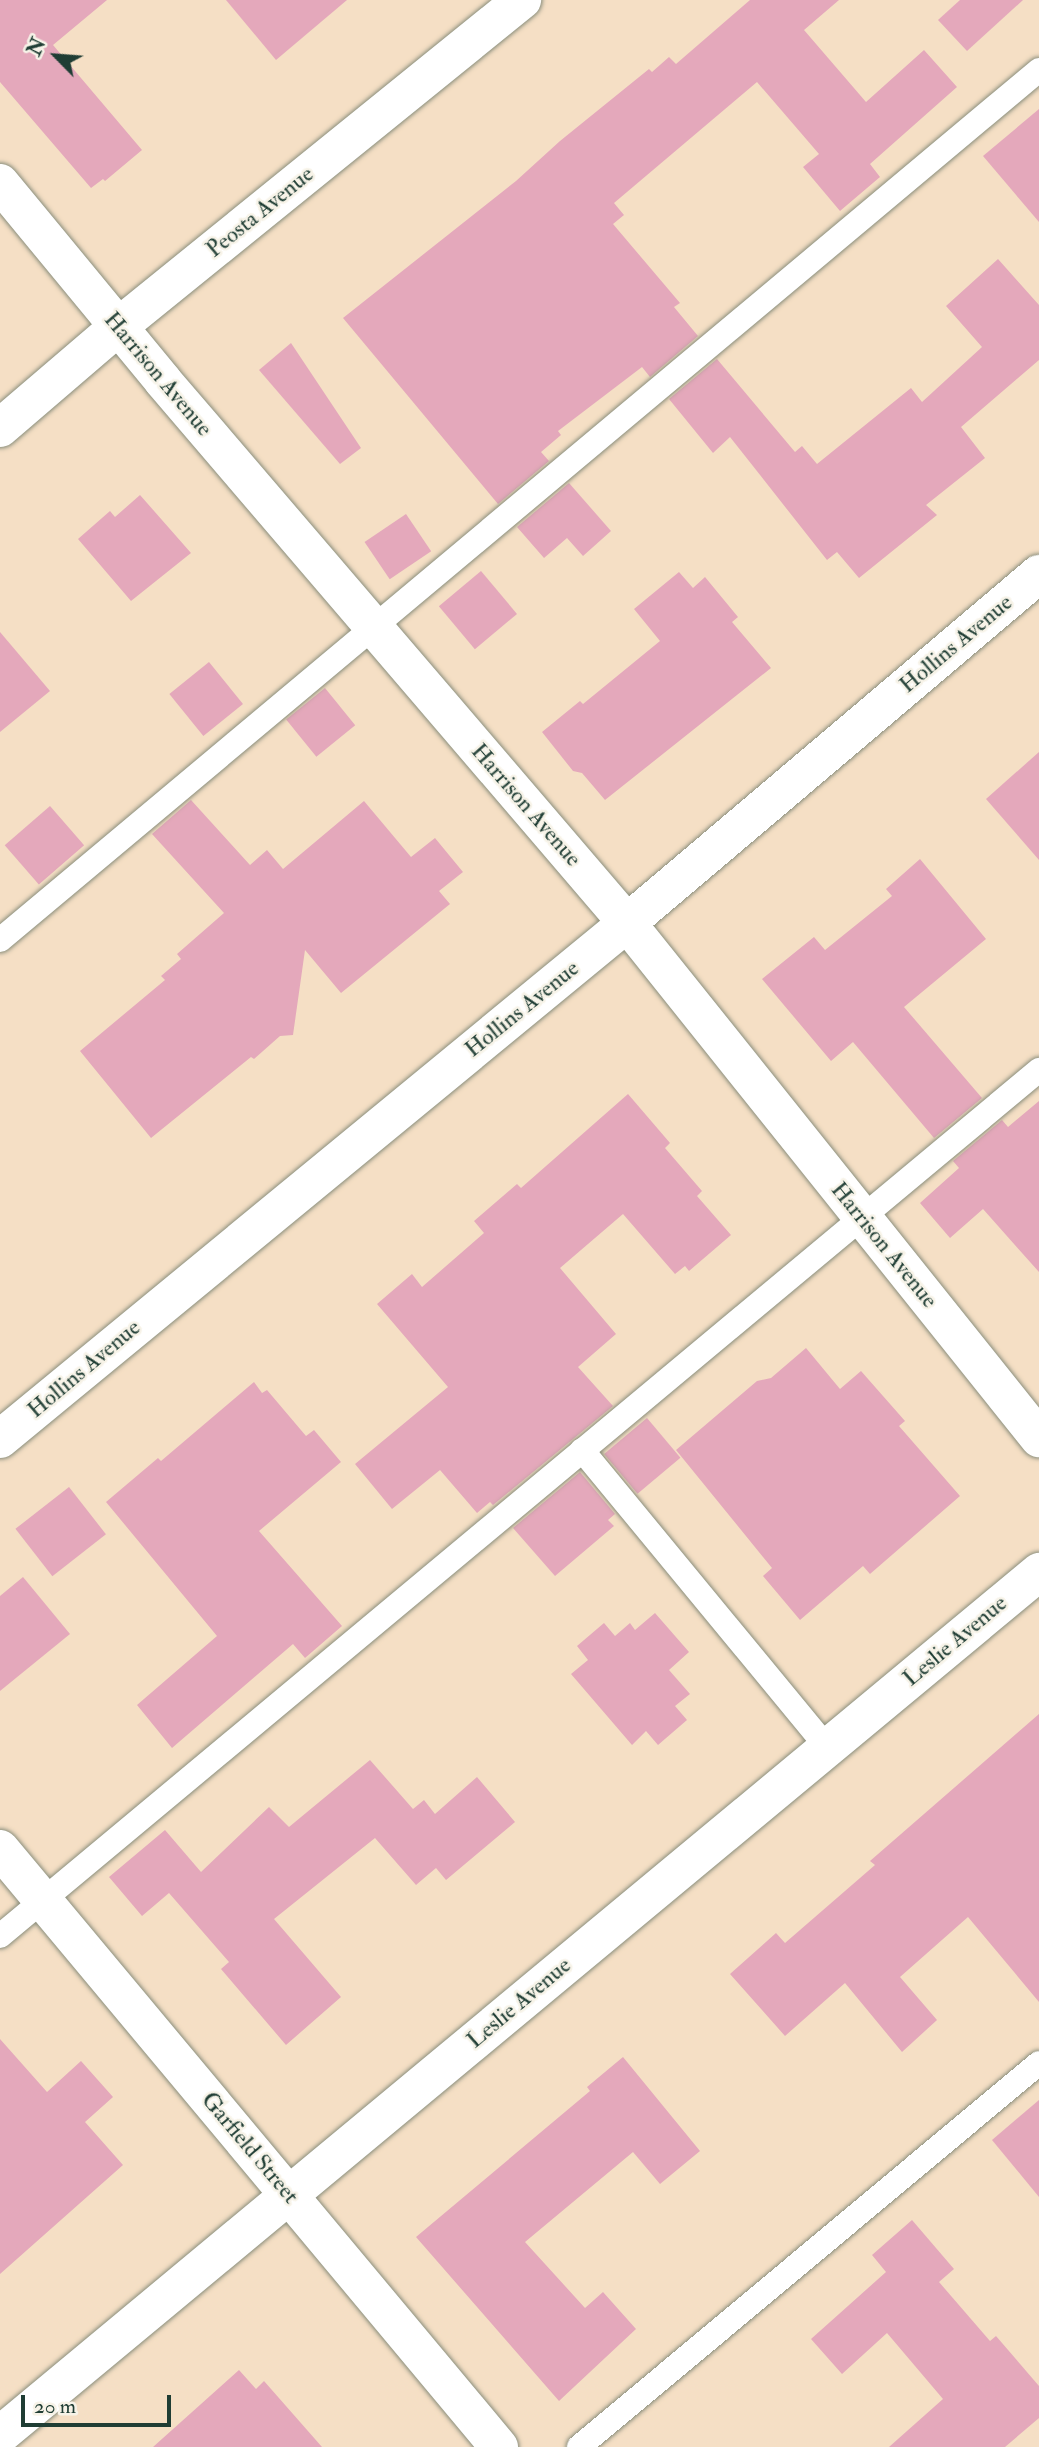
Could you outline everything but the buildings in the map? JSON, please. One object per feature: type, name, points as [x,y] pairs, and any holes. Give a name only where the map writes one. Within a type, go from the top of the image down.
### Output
[{"type":"street","name":"Peosta Avenue","points":[[0,428],[118,327],[522,0]]},
{"type":"street","name":"Harrison Avenue","points":[[0,183],[118,327],[627,923],[1039,1438]]},
{"type":"street","name":"Hollins Avenue","points":[[0,1439],[627,923],[1039,574]]},
{"type":"street","name":"Leslie Avenue","points":[[0,2435],[1039,1572]]},
{"type":"street","name":"Garfield Street","points":[[0,1849],[499,2447]]},
{"type":"lane","points":[[0,940],[1039,70]]},
{"type":"lane","points":[[0,1936],[1039,1070]]},
{"type":"lane","points":[[582,1450],[827,1747]]},
{"type":"lane","points":[[579,2447],[1039,2063]]}]
